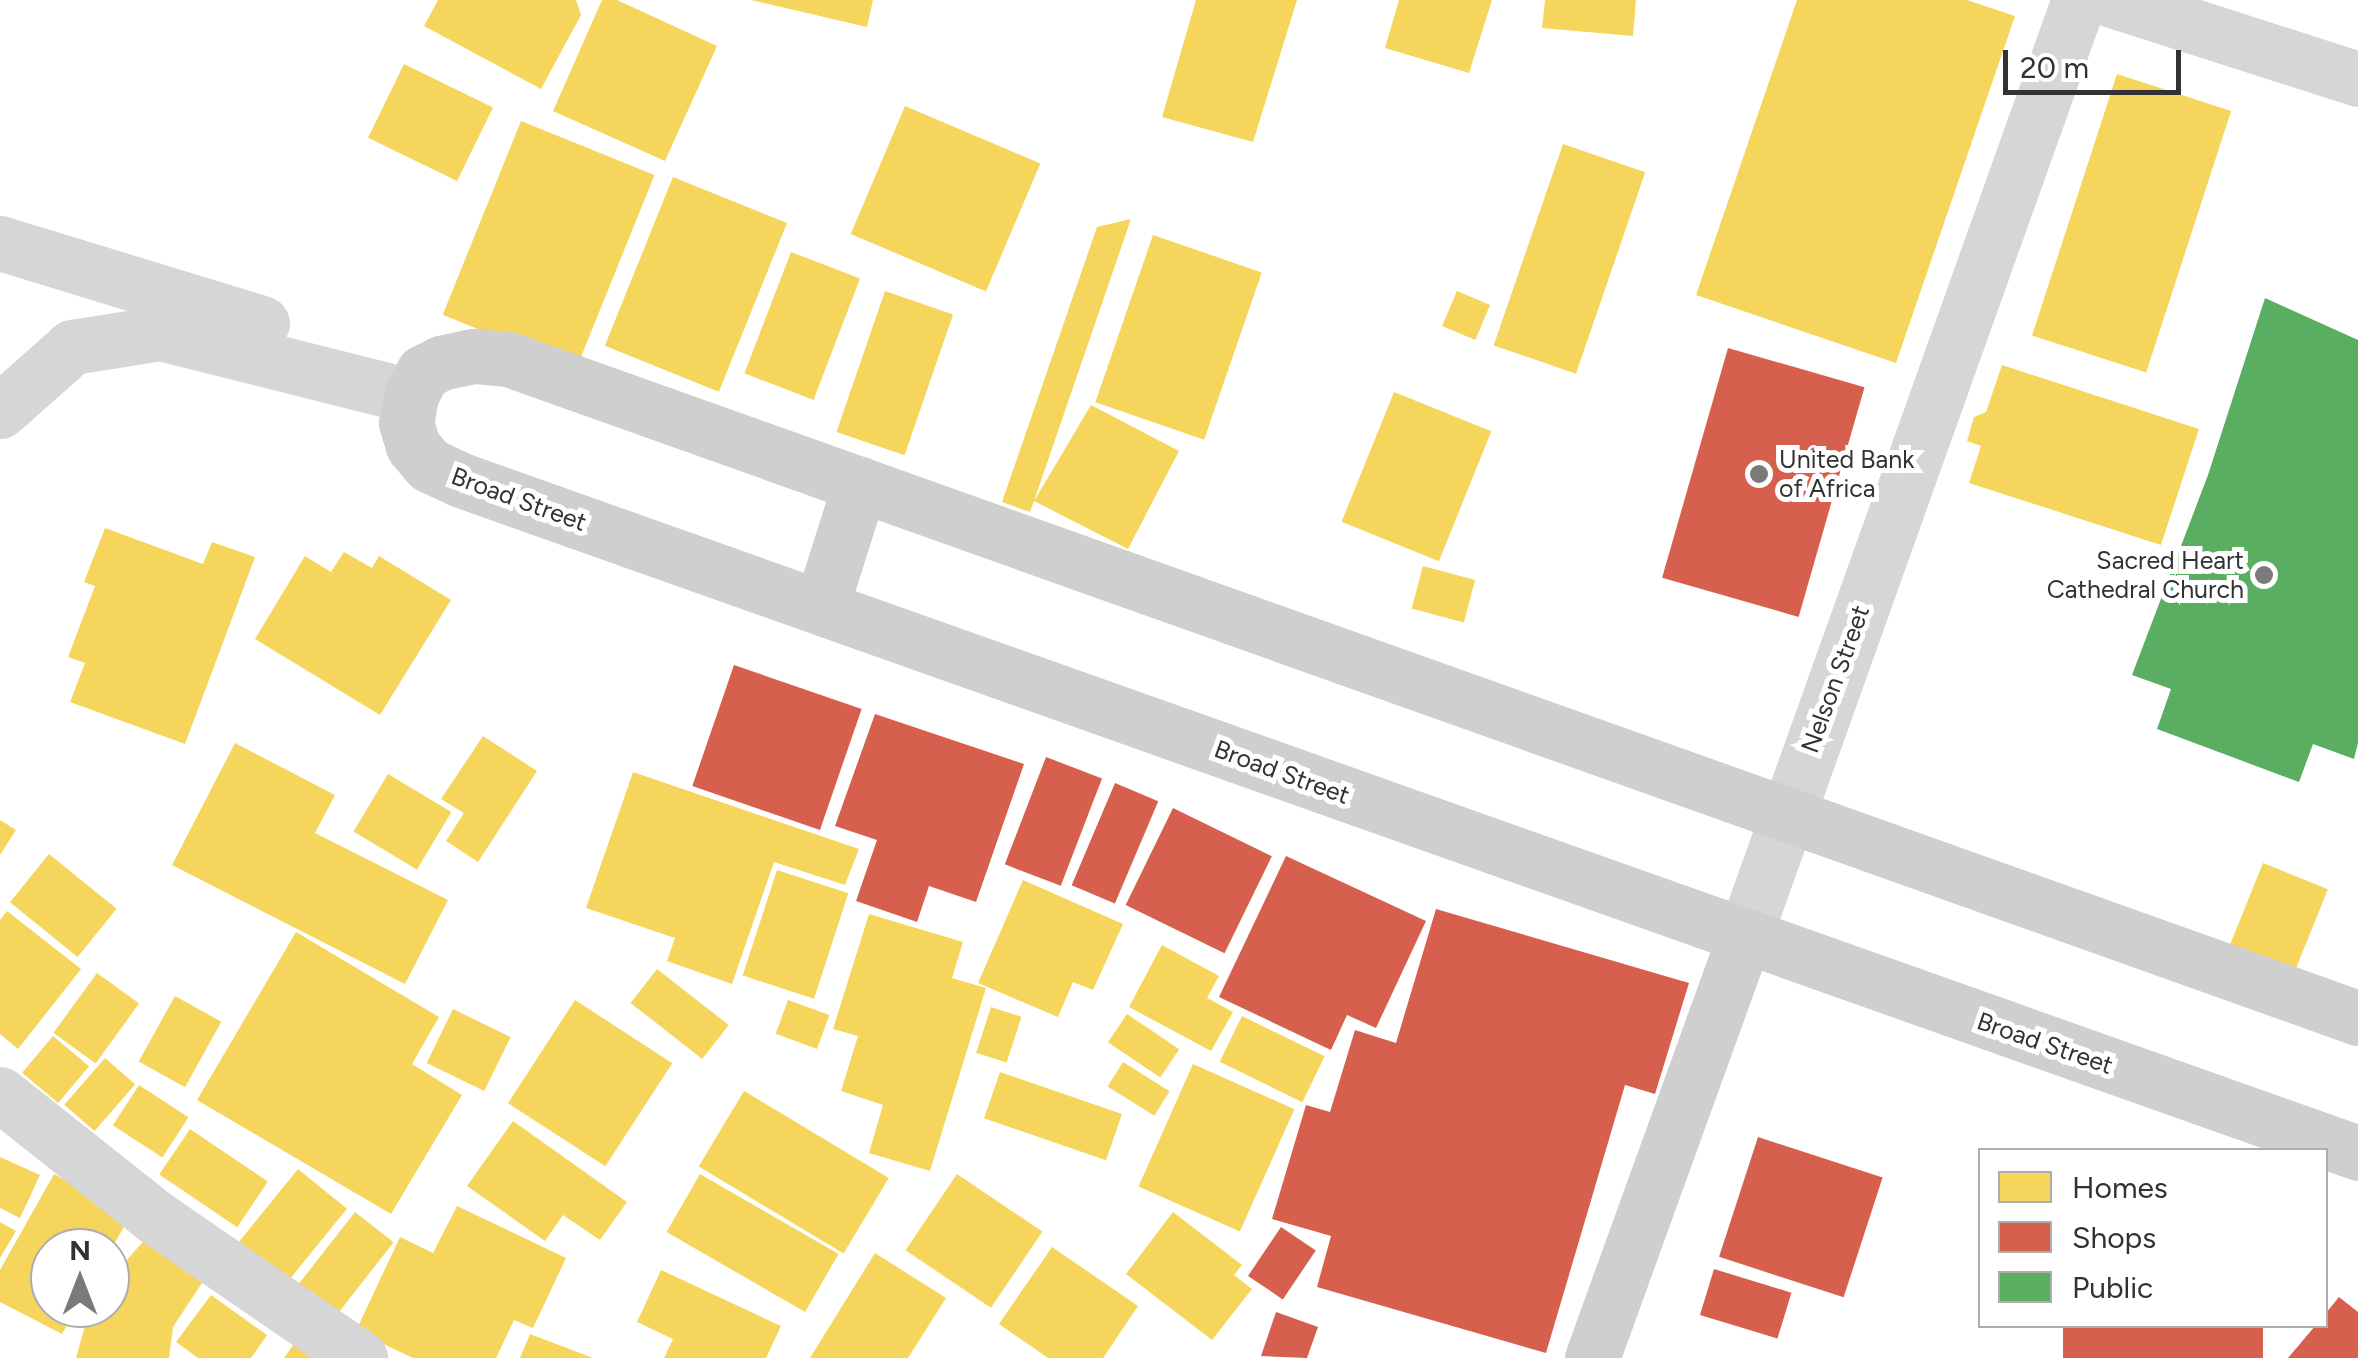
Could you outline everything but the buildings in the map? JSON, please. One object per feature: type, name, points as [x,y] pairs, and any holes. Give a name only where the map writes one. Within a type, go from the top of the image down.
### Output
[{"type":"street","name":"Nelson Street","points":[[1592,1358],[2079,0]]},
{"type":"street","points":[[2112,0],[2358,79]]},
{"type":"street","points":[[0,242],[417,384]]},
{"type":"street","points":[[0,411],[72,347],[160,333],[417,384],[473,356],[508,359],[2358,1018]]},
{"type":"street","name":"Broad Street","points":[[417,384],[406,423],[413,446],[428,465],[2358,1153]]},
{"type":"street","points":[[822,607],[860,484]]},
{"type":"street","points":[[0,1094],[155,1217],[360,1358]]},
{"type":"place","name":"United Bank of Africa","points":[[1759,474]]},
{"type":"place","name":"Sacred Heart Cathedral Church","points":[[2264,575]]}]
